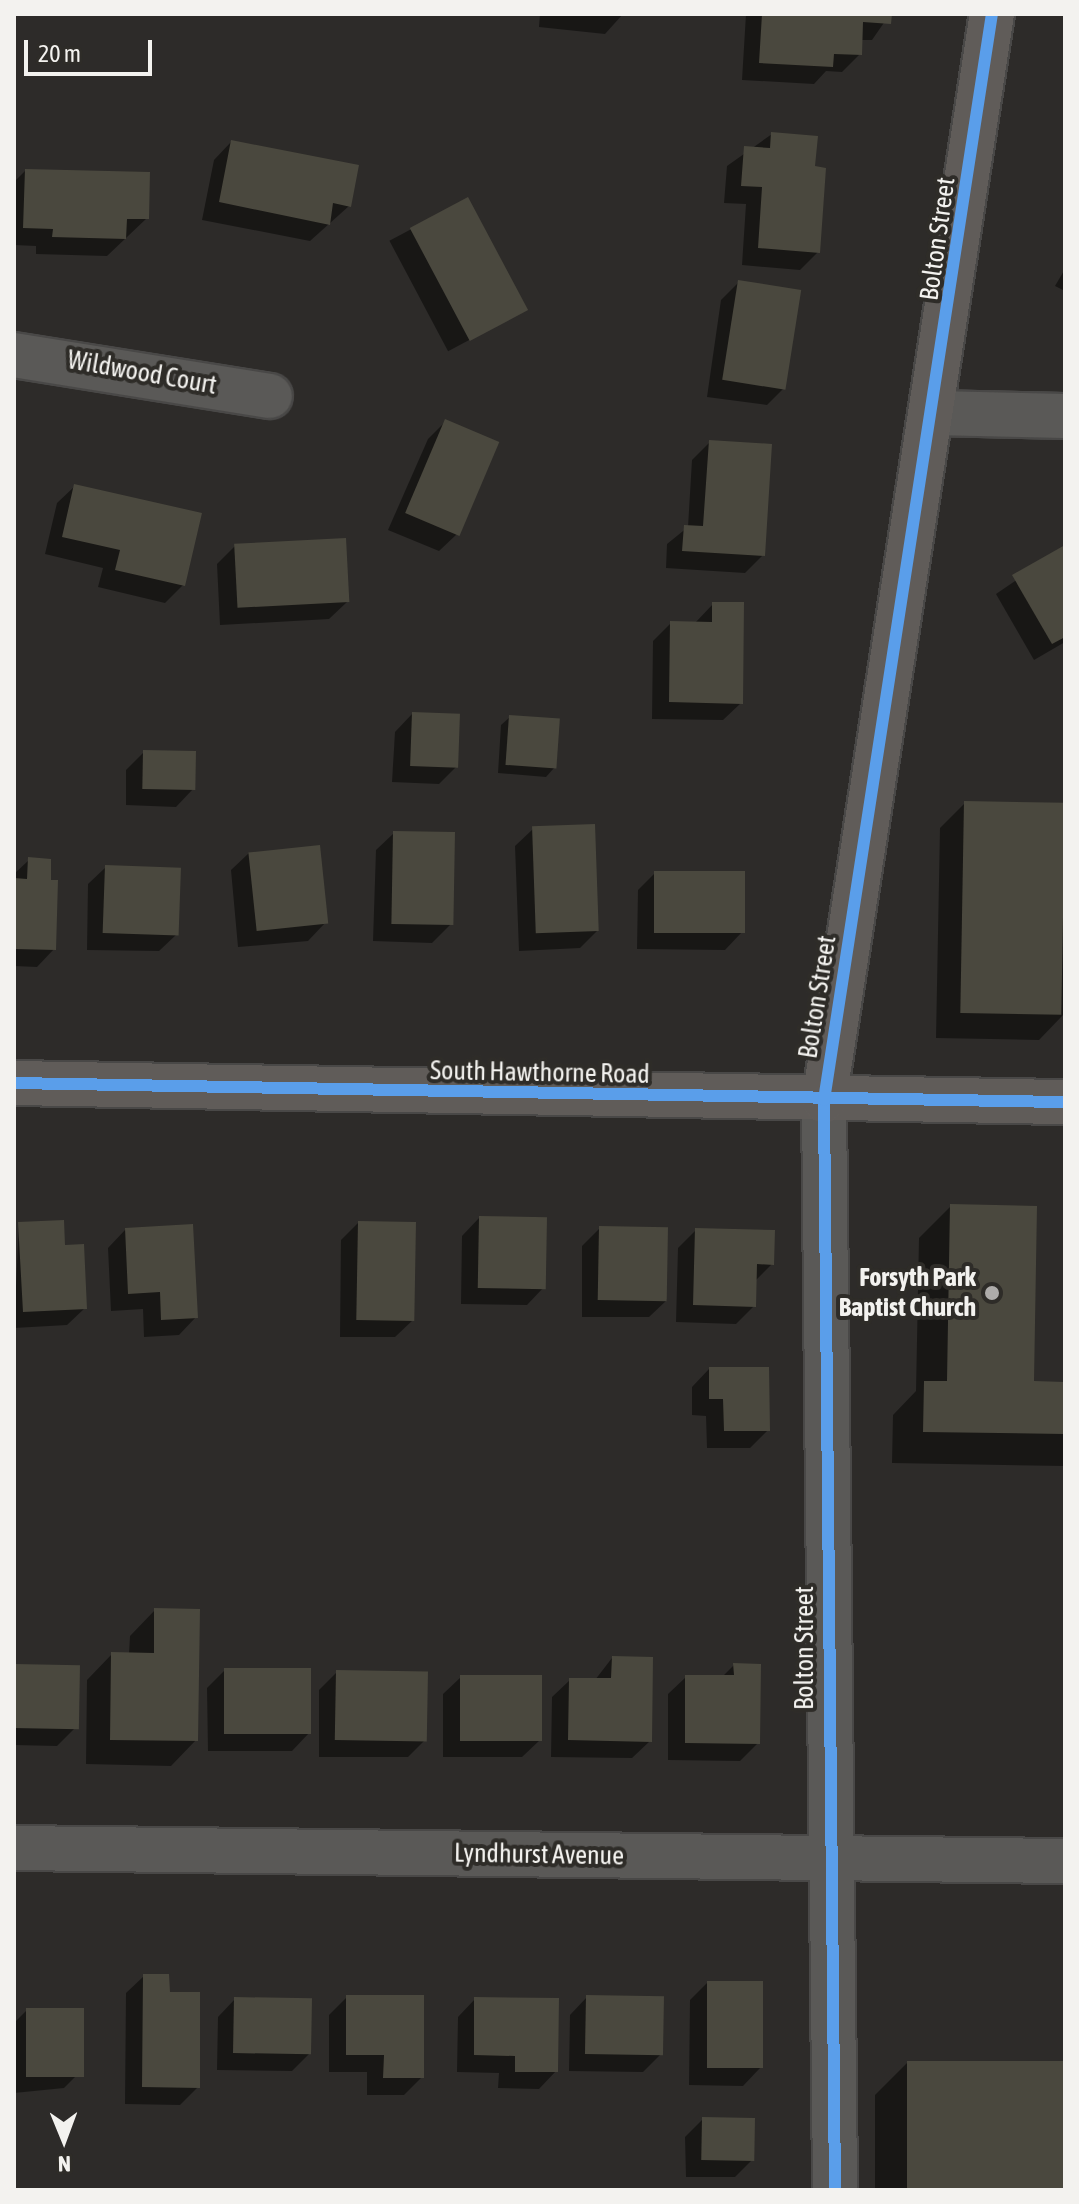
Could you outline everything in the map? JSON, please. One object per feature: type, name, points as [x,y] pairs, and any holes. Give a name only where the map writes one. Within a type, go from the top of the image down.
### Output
[{"type":"street","name":"Bolton Street","points":[[835,2190],[827,1859],[824,1100],[935,413],[992,14]]},
{"type":"street","name":"Wildwood Court","points":[[14,355],[270,396]]},
{"type":"street","points":[[935,413],[1065,416]]},
{"type":"street","name":"South Hawthorne Road","points":[[14,1083],[1065,1102]]},
{"type":"street","name":"Lyndhurst Avenue","points":[[14,1848],[1065,1861]]},
{"type":"building","points":[[762,14],[892,14],[891,24],[863,22],[862,55],[834,54],[833,67],[759,63]]},
{"type":"building","points":[[771,132],[818,136],[815,166],[826,168],[820,253],[758,248],[762,187],[741,186],[744,146],[770,148]]},
{"type":"building","points":[[231,140],[359,165],[351,207],[333,203],[330,225],[219,202]]},
{"type":"building","points":[[25,169],[150,172],[149,219],[127,219],[126,239],[52,237],[53,229],[23,228]]},
{"type":"building","points":[[468,197],[528,310],[470,341],[410,228]]},
{"type":"building","points":[[738,280],[801,290],[785,390],[722,380]]},
{"type":"building","points":[[445,419],[499,442],[459,536],[405,513]]},
{"type":"building","points":[[709,440],[772,444],[765,556],[682,551],[684,525],[703,526]]},
{"type":"building","points":[[74,484],[202,513],[185,586],[115,570],[120,550],[62,537]]},
{"type":"building","points":[[346,538],[349,602],[238,608],[234,544]]},
{"type":"building","points":[[1065,545],[1065,637],[1052,644],[1012,575]]},
{"type":"building","points":[[712,602],[744,602],[743,704],[669,702],[670,621],[712,622]]},
{"type":"building","points":[[412,712],[460,714],[458,768],[410,766]]},
{"type":"building","points":[[509,715],[560,719],[556,768],[506,765]]},
{"type":"building","points":[[143,750],[196,751],[195,790],[142,789]]},
{"type":"building","points":[[964,801],[1065,803],[1061,1015],[960,1013]]},
{"type":"building","points":[[595,824],[599,931],[536,933],[532,826]]},
{"type":"building","points":[[393,831],[455,832],[453,925],[391,924]]},
{"type":"building","points":[[320,845],[328,924],[257,931],[248,853]]},
{"type":"building","points":[[28,857],[51,859],[51,880],[58,880],[56,950],[14,949],[14,878],[27,879]]},
{"type":"building","points":[[105,865],[181,868],[179,936],[103,933]]},
{"type":"building","points":[[654,871],[745,871],[745,933],[654,933]]},
{"type":"building","name":"Forsyth Park Baptist Church","points":[[950,1204],[1037,1206],[1034,1381],[1065,1382],[1065,1434],[923,1432],[924,1381],[947,1381]]},
{"type":"building","points":[[479,1216],[547,1217],[546,1289],[478,1288]]},
{"type":"building","points":[[64,1220],[65,1245],[84,1244],[87,1309],[23,1312],[18,1222]]},
{"type":"building","points":[[358,1221],[416,1222],[414,1321],[356,1320]]},
{"type":"building","points":[[193,1224],[198,1318],[161,1320],[160,1292],[128,1294],[125,1228]]},
{"type":"building","points":[[599,1226],[668,1227],[667,1301],[598,1300]]},
{"type":"building","points":[[695,1228],[775,1230],[774,1265],[757,1264],[756,1307],[693,1305]]},
{"type":"building","points":[[709,1367],[769,1367],[770,1431],[724,1431],[723,1399],[709,1399]]},
{"type":"building","points":[[154,1608],[200,1609],[198,1741],[110,1740],[111,1652],[154,1653]]},
{"type":"building","points":[[612,1656],[653,1657],[652,1742],[568,1740],[569,1678],[611,1678]]},
{"type":"building","points":[[733,1663],[761,1664],[760,1744],[685,1743],[685,1675],[734,1675]]},
{"type":"building","points":[[14,1664],[80,1665],[79,1729],[14,1728]]},
{"type":"building","points":[[224,1668],[311,1668],[311,1734],[224,1734]]},
{"type":"building","points":[[336,1670],[428,1672],[427,1742],[335,1740]]},
{"type":"building","points":[[460,1675],[542,1675],[542,1741],[460,1741]]},
{"type":"building","points":[[143,1974],[169,1974],[170,1992],[200,1992],[200,2088],[142,2087]]},
{"type":"building","points":[[707,1981],[763,1981],[763,2068],[707,2068]]},
{"type":"building","points":[[346,1995],[424,1995],[424,2078],[383,2078],[384,2055],[346,2055]]},
{"type":"building","points":[[586,1995],[664,1996],[663,2055],[585,2054]]},
{"type":"building","points":[[234,1997],[312,1998],[311,2054],[233,2053]]},
{"type":"building","points":[[474,1997],[559,1998],[558,2072],[515,2072],[515,2056],[474,2055]]},
{"type":"building","points":[[26,2008],[84,2008],[84,2077],[26,2077]]},
{"type":"building","points":[[907,2061],[1065,2061],[1065,2190],[907,2190]]},
{"type":"building","points":[[702,2117],[755,2118],[754,2161],[701,2160]]},
{"type":"cycle path","points":[[835,2190],[824,1100],[992,14]]},
{"type":"cycle path","points":[[14,1083],[1065,1102]]},
{"type":"place","name":"Forsyth Park Baptist Church","points":[[992,1293]]}]
